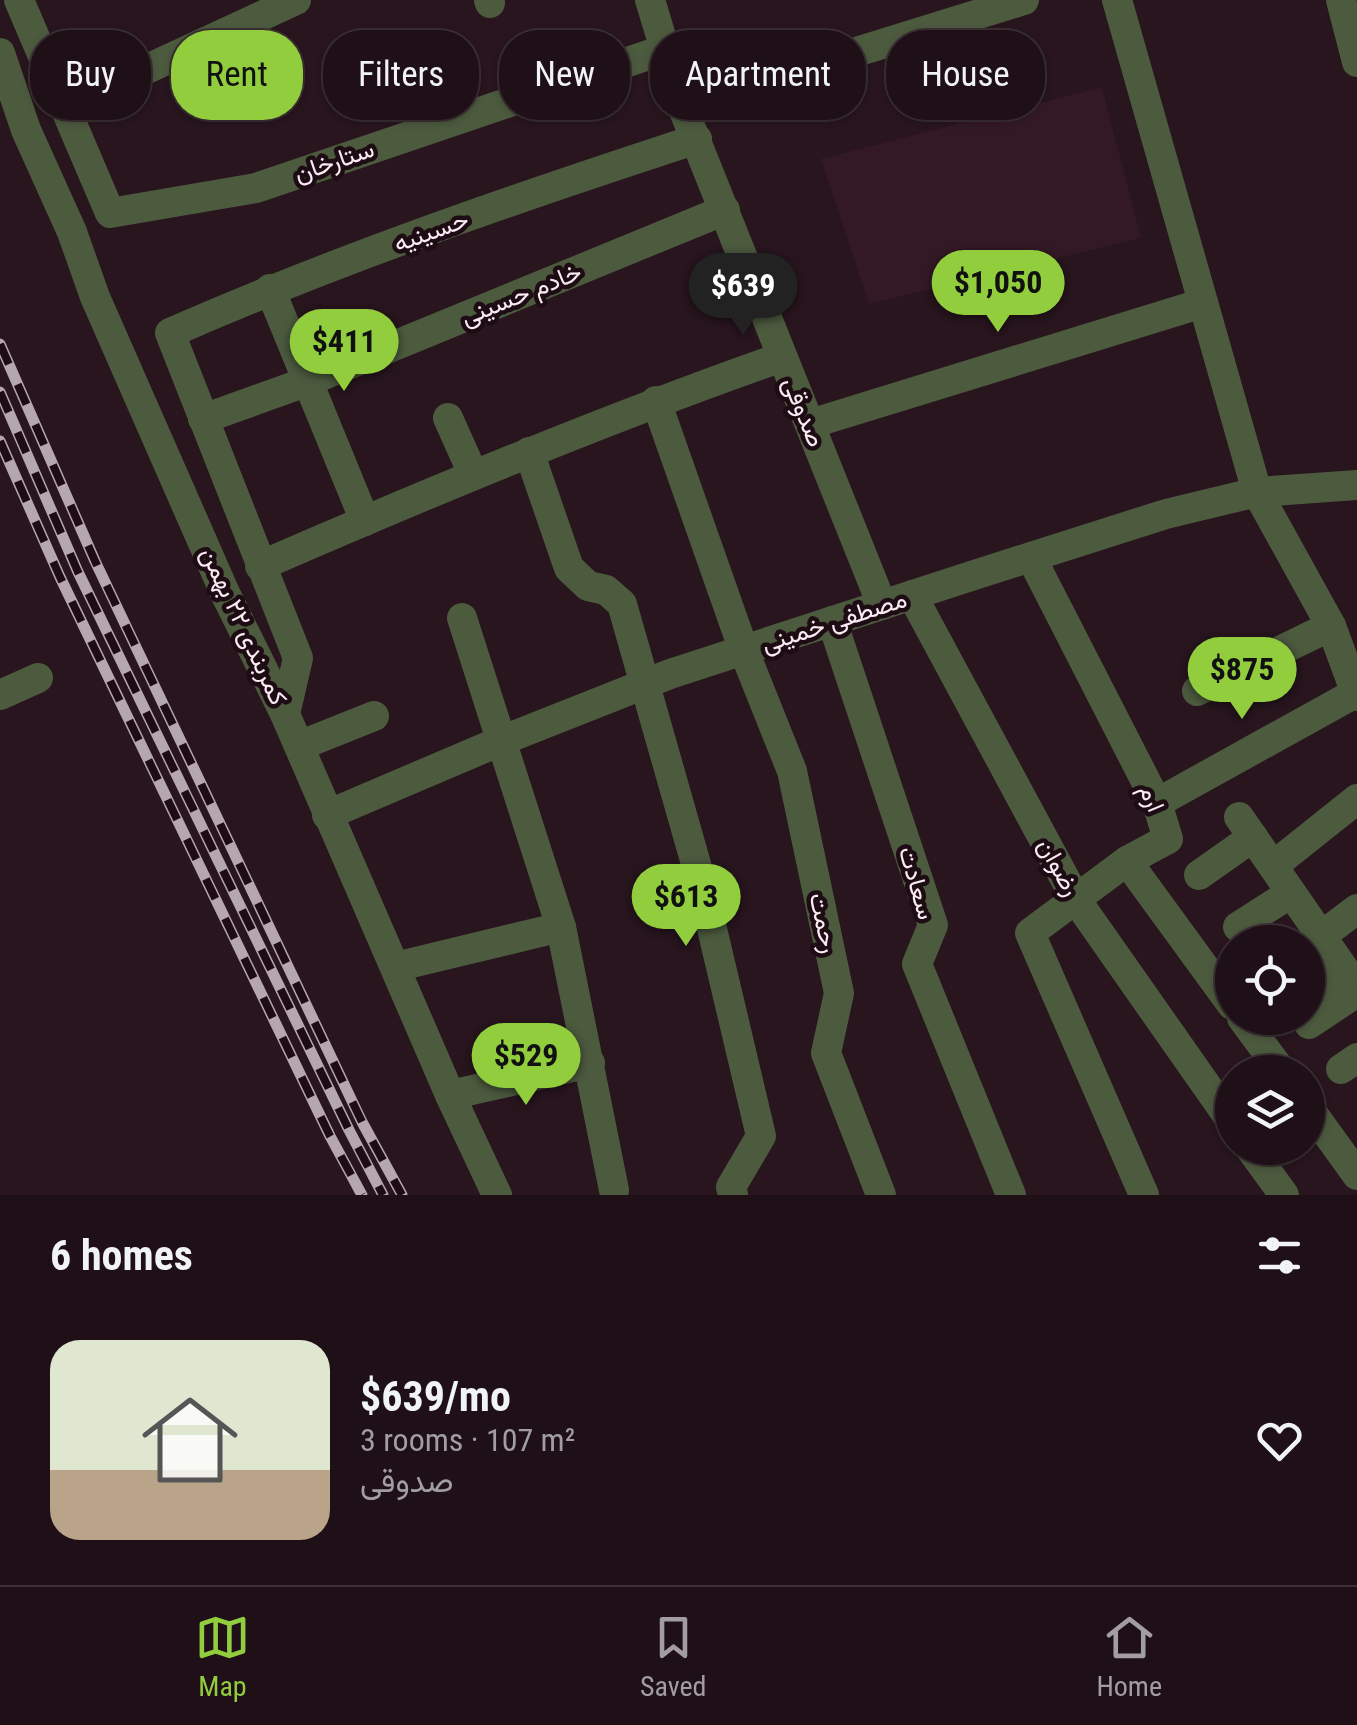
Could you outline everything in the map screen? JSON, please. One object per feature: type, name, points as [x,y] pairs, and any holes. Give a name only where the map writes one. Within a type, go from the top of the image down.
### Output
[{"type":"street","points":[[20,0],[33,30]]},
{"type":"street","points":[[151,67],[296,0]]},
{"type":"street","name":"صدوقی","points":[[650,0],[660,30]]},
{"type":"street","points":[[866,49],[1024,0]]},
{"type":"street","points":[[1117,0],[1258,492],[1331,626],[1356,694],[1156,803]]},
{"type":"street","points":[[1341,0],[1357,62]]},
{"type":"street","name":"کمربندی ۲۲ بهمن","points":[[0,53],[26,130],[72,232],[95,298],[498,1195]]},
{"type":"street","name":"ستارخان","points":[[71,120],[110,213],[256,188],[650,55]]},
{"type":"street","name":"صدوقی","points":[[688,120],[882,605]]},
{"type":"street","name":"حسینیه","points":[[203,419],[170,332],[270,289],[581,177],[697,140]]},
{"type":"street","name":"خادم حسینی","points":[[203,419],[306,382],[725,210]]},
{"type":"street","points":[[270,289],[365,520]]},
{"type":"street","points":[[810,424],[1203,303]]},
{"type":"street","points":[[260,566],[473,474],[656,401],[782,357]]},
{"type":"street","name":"رحمت","points":[[656,401],[744,651],[792,772],[839,994],[826,1053],[881,1195]]},
{"type":"street","points":[[448,418],[473,474]]},
{"type":"street","points":[[203,419],[298,658],[285,714]]},
{"type":"street","points":[[529,452],[569,568],[588,586],[606,590],[622,604],[700,878],[761,1136],[732,1187],[733,1195]]},
{"type":"street","name":"مصطفی خمینی","points":[[327,815],[645,685],[1031,557],[1166,514],[1258,492],[1357,486]]},
{"type":"street","name":"ارم","points":[[1031,557],[1156,803],[1168,839],[1127,861]]},
{"type":"street","name":"رضوان","points":[[912,596],[1077,901],[1215,1098]]},
{"type":"street","points":[[462,618],[562,928],[614,1190]]},
{"type":"street","name":"سعادت","points":[[832,622],[933,925],[917,964],[1011,1195]]},
{"type":"street","points":[[1197,691],[1331,626]]},
{"type":"street","points":[[0,695],[38,678]]},
{"type":"street","points":[[299,746],[374,716]]},
{"type":"street","points":[[1273,866],[1357,799]]},
{"type":"street","points":[[1198,875],[1246,827],[1292,893],[1306,925]]},
{"type":"street","points":[[1144,1195],[1030,933],[1127,861],[1215,982]]},
{"type":"street","points":[[1241,925],[1292,893]]},
{"type":"street","points":[[1325,934],[1357,909]]},
{"type":"street","points":[[394,967],[562,928]]},
{"type":"street","points":[[1325,954],[1352,983]]},
{"type":"street","points":[[1325,989],[1352,983]]},
{"type":"street","points":[[1325,1009],[1352,983]]},
{"type":"street","points":[[450,1095],[590,1063]]},
{"type":"street","points":[[1325,1131],[1357,1175]]},
{"type":"street","points":[[1262,1165],[1284,1195]]},
{"type":"shaded area","points":[[1102,87],[1141,238],[869,304],[821,159],[973,120],[1045,120],[1045,102]]},
{"type":"railway","points":[[0,344],[95,561],[362,1122],[402,1195]]},
{"type":"railway","points":[[0,392],[78,572],[383,1195]]},
{"type":"railway","points":[[0,441],[60,577],[362,1195]]}]
